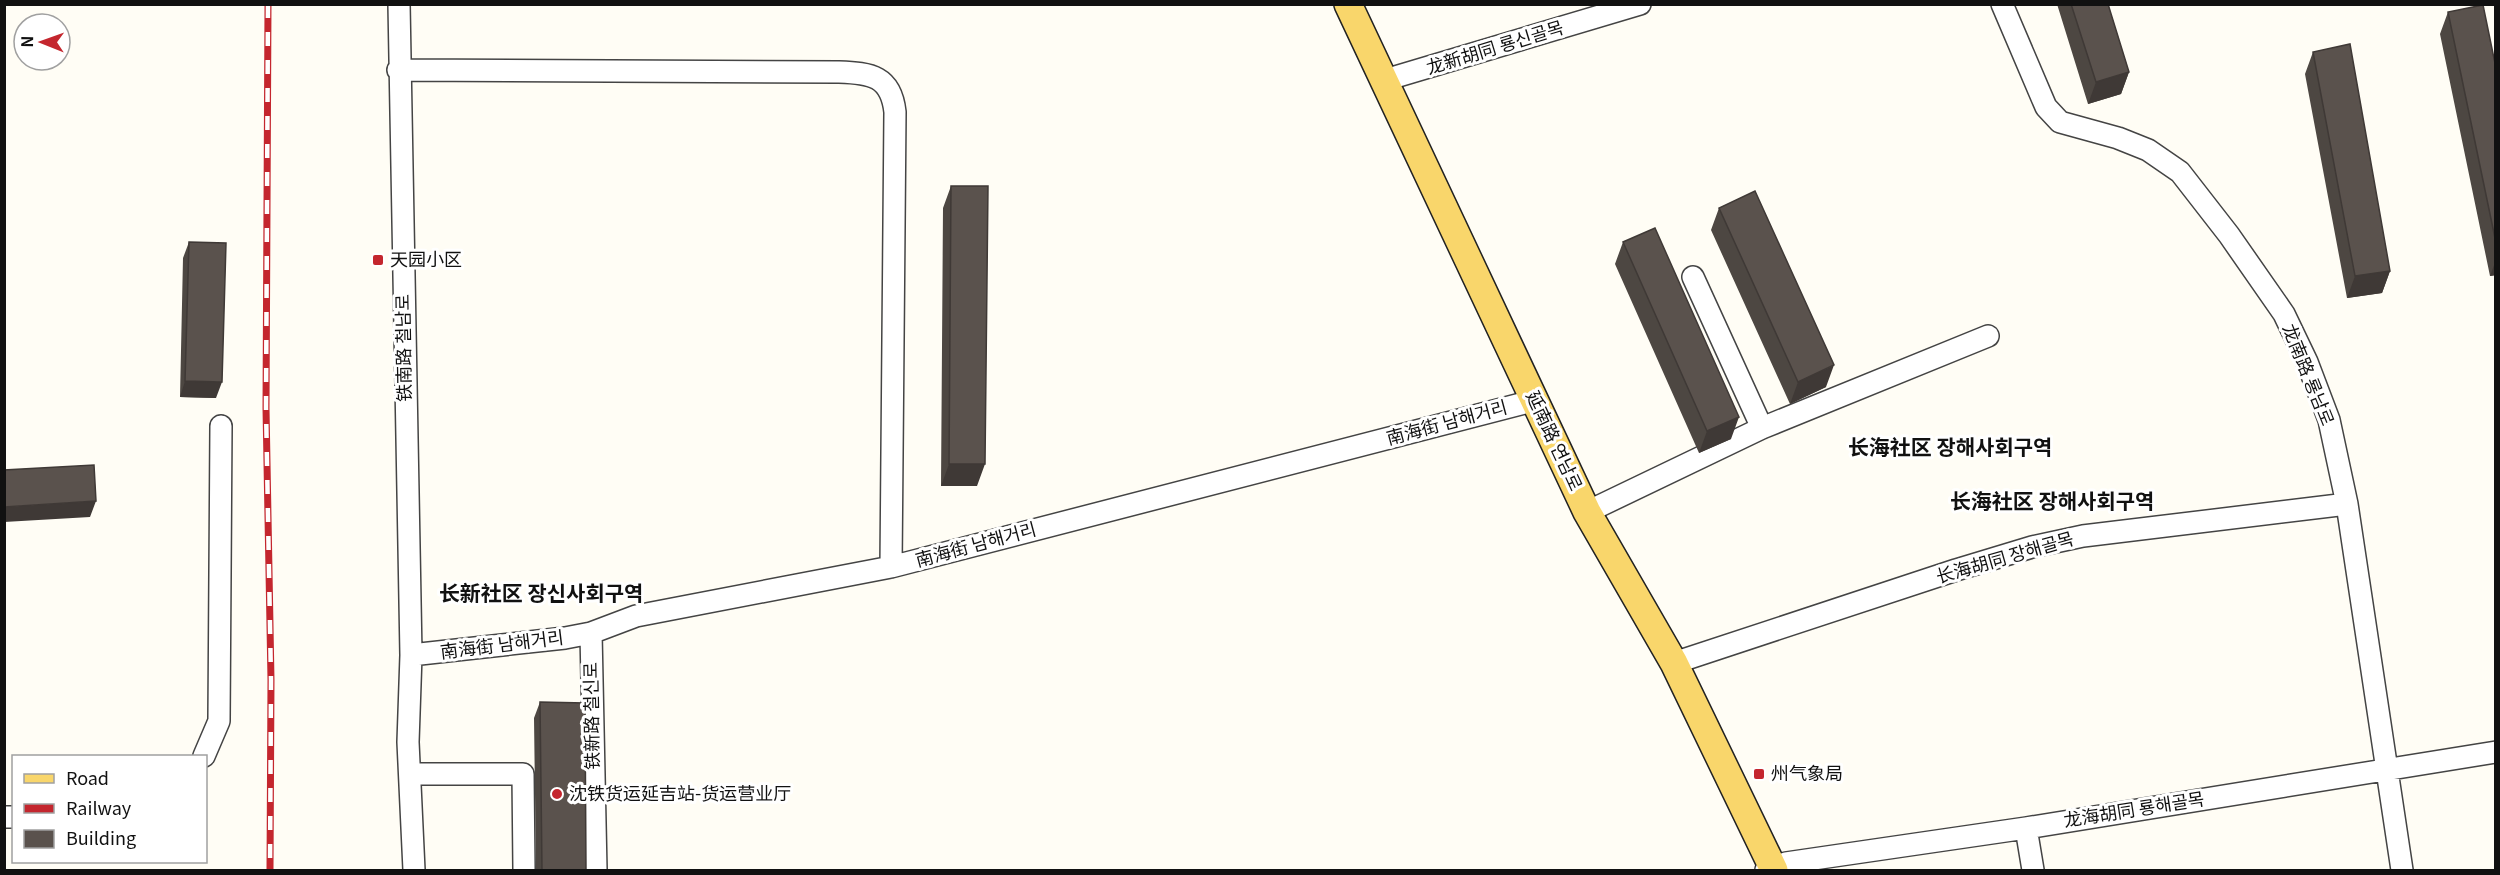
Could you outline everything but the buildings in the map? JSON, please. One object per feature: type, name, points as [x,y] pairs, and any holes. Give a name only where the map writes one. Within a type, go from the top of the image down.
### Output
[{"type":"main road","name":"延南路 연남로","points":[[1348,4],[1587,512],[1674,663],[1771,869]]},
{"type":"street","name":"铁南路 철남로","points":[[399,4],[398,70],[411,656],[408,741],[414,870]]},
{"type":"street","name":"龙新胡同 룡신골목","points":[[1385,80],[1640,4]]},
{"type":"street","name":"龙南路 룡남로","points":[[2002,4],[2046,108],[2060,122],[2118,138],[2148,150],[2180,172],[2284,314],[2307,362],[2329,420],[2347,504],[2402,870]]},
{"type":"street","points":[[398,70],[839,72],[875,76],[887,87],[893,98],[895,112],[891,567]]},
{"type":"street","points":[[1693,277],[1762,428]]},
{"type":"street","points":[[1587,512],[1762,428],[1988,336]]},
{"type":"street","name":"南海街 남해거리","points":[[411,656],[591,633],[636,616],[891,567],[1536,400]]},
{"type":"street","points":[[204,755],[219,721],[221,426]]},
{"type":"street","name":"长海胡同 장해골목","points":[[1674,663],[2032,547],[2083,536],[2347,504]]},
{"type":"street","name":"铁新路 철신로","points":[[591,633],[596,870]]},
{"type":"street","name":"龙海胡同 룡해골목","points":[[1771,869],[2496,752]]},
{"type":"street","points":[[410,774],[523,774],[524,870]]},
{"type":"street","points":[[2026,828],[2033,870]]},
{"type":"railway","points":[[268,4],[266,408],[271,680],[270,870]]},
{"type":"place","name":"天园小区","points":[[378,260]]},
{"type":"place","name":"州气象局","points":[[1759,774]]},
{"type":"place","name":"沈铁货运延吉站-货运营业厅","points":[[557,794]]},
{"type":"district","name":"长海社区 장해사회구역","points":[[1950,448]]},
{"type":"district","name":"长海社区 장해사회구역","points":[[2052,502]]},
{"type":"district","name":"长新社区 장신사회구역","points":[[541,594]]}]
